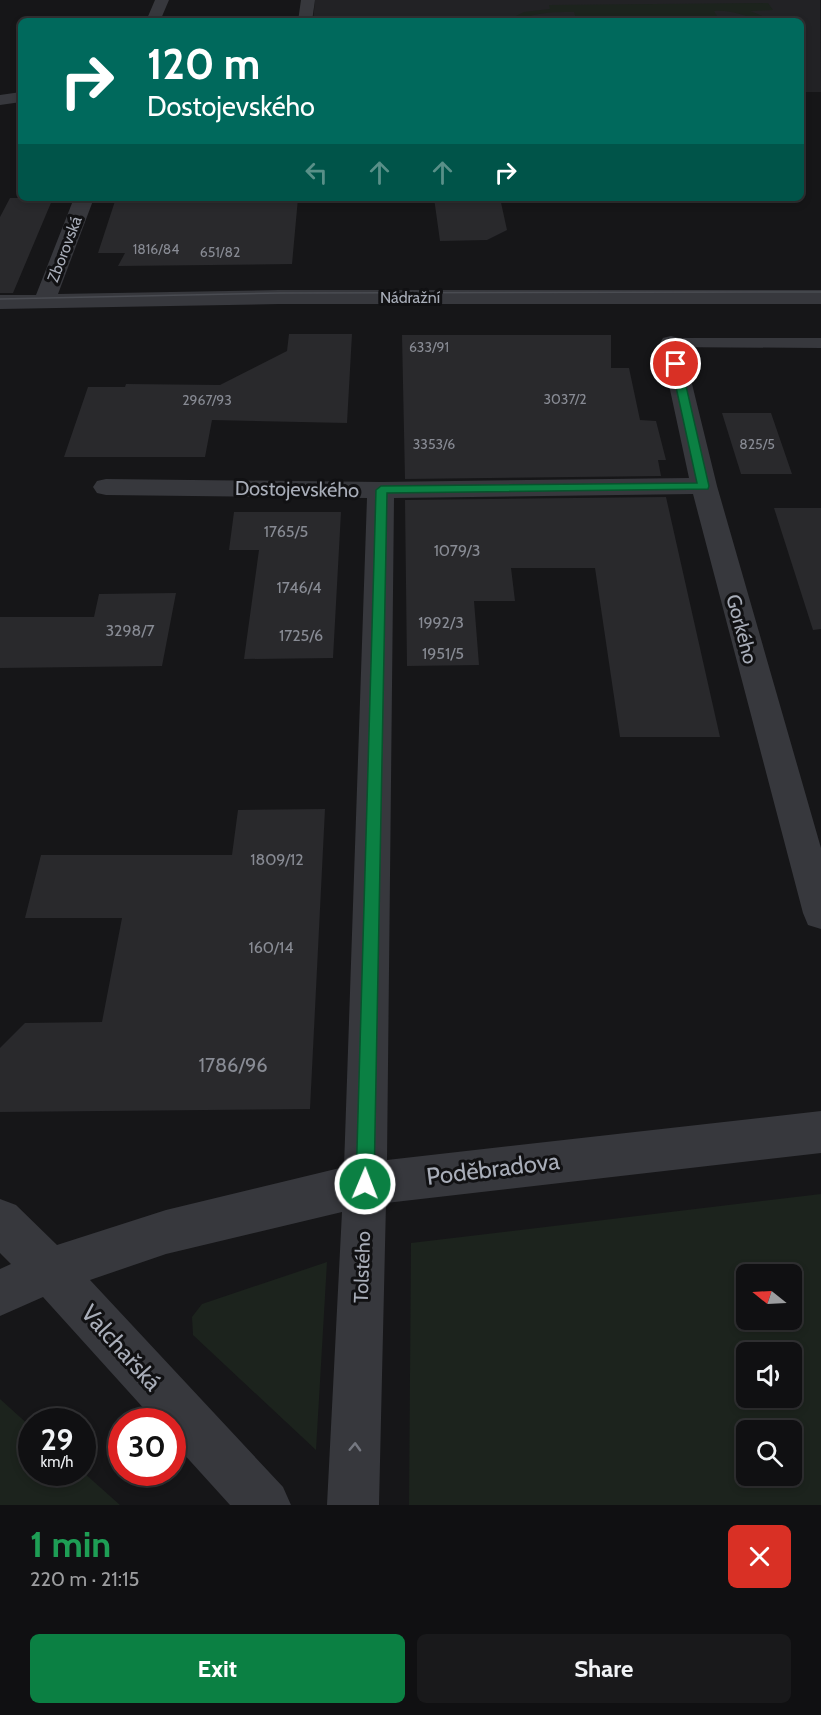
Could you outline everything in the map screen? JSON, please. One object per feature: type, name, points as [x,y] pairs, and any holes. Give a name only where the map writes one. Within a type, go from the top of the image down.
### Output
[{"type":"street","points":[[154,18],[162,0]]},
{"type":"street","points":[[305,18],[308,0]]},
{"type":"street","points":[[0,100],[18,97]]},
{"type":"street","name":"Zborovská","points":[[45,300],[83,201]]},
{"type":"street","name":"Nádražní","points":[[0,302],[279,297],[821,297]]},
{"type":"street","name":"Gorkého","points":[[671,343],[704,486],[821,913]]},
{"type":"street","name":"Dostojevského","points":[[106,487],[381,490],[704,486]]},
{"type":"street","name":"Tolstého","points":[[353,1505],[365,1184],[381,490]]},
{"type":"street","name":"Poděbradova","points":[[0,1293],[50,1270],[201,1222],[365,1184],[821,1132]]},
{"type":"street","name":"Valchařská","points":[[0,1221],[50,1270],[265,1505]]},
{"type":"lane","points":[[671,343],[821,343]]},
{"type":"shaded area","points":[[315,0],[820,0],[821,92],[804,92],[804,18],[313,18]]},
{"type":"shaded area","points":[[768,3],[773,10],[750,11],[767,18],[714,11],[718,18],[576,18],[574,12],[556,12],[512,18],[524,12],[550,9],[549,5]]},
{"type":"shaded area","points":[[821,1194],[821,1505],[409,1505],[411,1243]]},
{"type":"shaded area","points":[[327,1262],[316,1450],[193,1335],[192,1317],[202,1304]]},
{"type":"shaded area","points":[[0,1399],[18,1415],[18,1486],[96,1486],[96,1484],[120,1505],[0,1505]]},
{"type":"building","points":[[10,198],[18,198],[18,201],[52,201],[13,293],[0,293],[0,217]]},
{"type":"building","points":[[115,201],[298,201],[292,264],[118,266],[125,253],[98,253]]},
{"type":"building","points":[[434,201],[501,201],[507,230],[487,240],[440,241]]},
{"type":"building","points":[[289,334],[352,334],[347,423],[212,420],[205,457],[64,457],[88,387],[125,387],[126,384],[220,385],[287,351]]},
{"type":"building","points":[[402,335],[611,335],[611,368],[629,368],[640,420],[656,421],[666,460],[658,460],[661,476],[405,479]]},
{"type":"building","points":[[722,413],[771,413],[792,474],[741,474]]},
{"type":"building","points":[[666,497],[720,737],[620,737],[595,568],[511,568],[515,601],[474,601],[479,665],[407,666],[405,500]]},
{"type":"building","points":[[774,508],[821,508],[821,629],[813,630]]},
{"type":"building","points":[[234,512],[341,512],[333,658],[244,659],[259,550],[229,550]]},
{"type":"building","points":[[176,593],[162,666],[0,668],[0,617],[94,617],[99,594]]},
{"type":"building","points":[[325,809],[310,1109],[0,1112],[0,1048],[25,1023],[102,1022],[122,918],[25,918],[41,855],[232,855],[238,810]]},
{"type":"tram line","points":[[0,299],[280,293],[821,292]]},
{"type":"route","points":[[365,1184],[381,490],[704,486],[676,364]]}]
